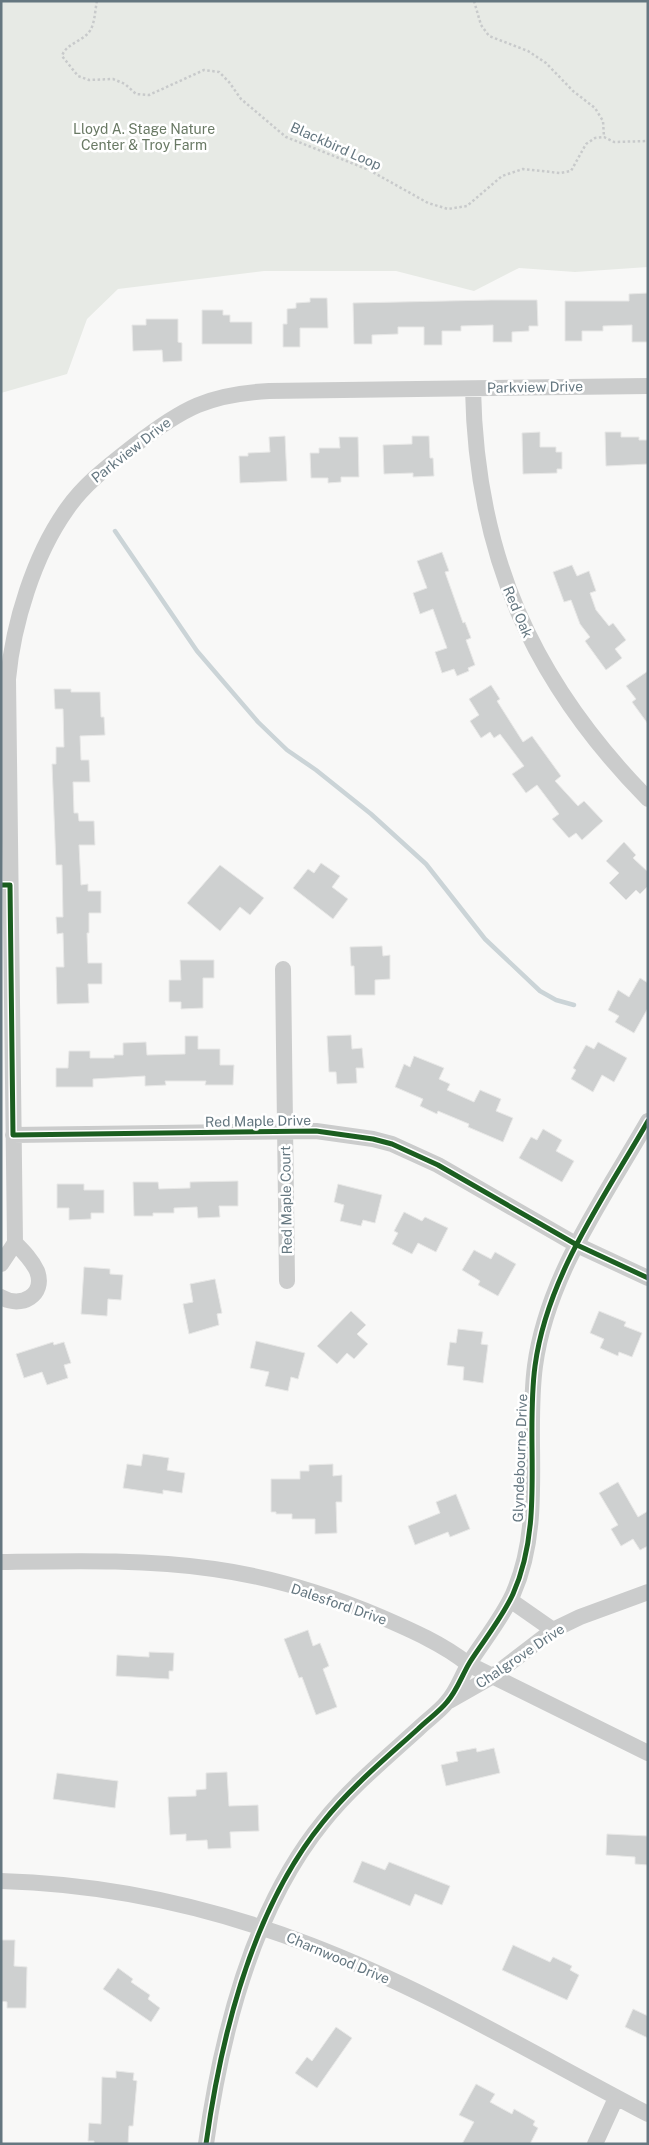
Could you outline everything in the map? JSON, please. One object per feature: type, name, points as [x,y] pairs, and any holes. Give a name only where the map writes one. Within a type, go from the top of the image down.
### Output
[{"type":"street","name":"Parkview Drive","points":[[15,1242],[6,915],[8,697],[12,643],[34,574],[49,539],[66,509],[103,470],[160,425],[192,406],[217,397],[269,391],[648,386]]},
{"type":"street","name":"Red Oak","points":[[474,388],[475,444],[484,506],[500,568],[520,619],[536,652],[571,708],[593,738],[648,799]]},
{"type":"street","name":"Red Maple Court","points":[[283,969],[287,1281]]},
{"type":"street","name":"Glyndebourne Drive","points":[[206,2144],[216,2085],[234,2006],[262,1927],[296,1862],[324,1821],[361,1783],[449,1701],[468,1664],[510,1600],[520,1571],[531,1518],[533,1386],[540,1336],[555,1291],[577,1245],[648,1121]]},
{"type":"street","name":"Red Maple Drive","points":[[13,1135],[335,1132],[392,1144],[438,1165],[577,1245],[648,1278]]},
{"type":"street","points":[[1,1264],[15,1242],[37,1272],[38,1285],[29,1299],[24,1301],[16,1303],[1,1298]]},
{"type":"street","name":"Dalesford Drive","points":[[1,1562],[148,1564],[234,1573],[306,1591],[358,1608],[443,1647],[468,1664],[648,1753]]},
{"type":"street","name":"Chalgrove Drive","points":[[449,1701],[493,1676],[553,1630],[580,1617],[648,1592]]},
{"type":"street","points":[[510,1600],[553,1630]]},
{"type":"street","name":"Charnwood Drive","points":[[1,1881],[50,1883],[106,1890],[200,1910],[262,1927],[341,1957],[431,2000],[648,2114]]},
{"type":"street","points":[[595,2144],[616,2098]]},
{"type":"path","points":[[474,1],[481,25],[489,36],[528,51],[546,63],[573,91],[595,108],[603,121],[604,137],[614,142],[648,141]]},
{"type":"green space","name":"Lloyd A. Stage Nature Center & Troy Farm","points":[[1,1],[648,1],[648,267],[575,272],[519,268],[474,291],[396,271],[264,271],[118,289],[87,319],[67,374],[1,393]]},
{"type":"building","points":[[648,293],[648,342],[632,342],[632,325],[603,326],[603,331],[582,331],[582,341],[565,341],[565,301],[629,301],[629,294]]},
{"type":"building","points":[[310,298],[327,298],[328,328],[300,328],[300,347],[283,347],[283,324],[287,324],[287,309],[296,308],[296,303],[310,302]]},
{"type":"building","points":[[537,300],[538,326],[529,326],[529,331],[512,332],[512,342],[493,342],[493,325],[461,326],[461,331],[442,331],[442,345],[424,345],[424,327],[398,327],[398,334],[372,335],[372,344],[354,344],[353,303]]},
{"type":"building","points":[[202,310],[223,310],[223,315],[230,315],[230,322],[252,322],[252,344],[202,344]]},
{"type":"building","points":[[146,319],[178,319],[178,342],[182,343],[182,361],[163,362],[162,350],[133,351],[132,325],[146,325]]},
{"type":"building","points":[[540,432],[540,447],[556,447],[556,452],[562,452],[562,469],[557,469],[557,473],[523,474],[522,433]]},
{"type":"building","points":[[605,432],[621,432],[621,437],[639,437],[639,440],[648,440],[648,464],[606,466]]},
{"type":"building","points":[[285,436],[287,481],[240,483],[239,456],[248,456],[248,453],[270,452],[269,437]]},
{"type":"building","points":[[412,436],[429,436],[430,458],[433,458],[434,476],[413,477],[413,473],[384,474],[383,445],[412,444]]},
{"type":"building","points":[[339,437],[358,437],[359,477],[341,477],[341,482],[328,483],[328,478],[311,478],[310,453],[319,453],[319,448],[340,448]]},
{"type":"building","points":[[442,552],[449,571],[445,572],[463,623],[465,622],[471,638],[466,640],[475,665],[468,668],[469,671],[457,676],[454,669],[442,673],[435,652],[447,648],[433,609],[420,614],[413,593],[427,588],[417,561]]},
{"type":"building","points":[[572,565],[577,576],[589,571],[596,591],[590,593],[596,610],[609,626],[613,623],[626,640],[615,649],[622,658],[606,670],[585,641],[590,637],[580,624],[571,600],[564,602],[553,572]]},
{"type":"building","points":[[648,671],[648,724],[632,702],[636,699],[626,686]]},
{"type":"building","points":[[491,685],[500,699],[497,701],[523,742],[532,736],[561,776],[555,781],[578,806],[584,801],[603,821],[582,840],[576,833],[569,838],[552,819],[559,814],[537,785],[526,793],[512,774],[524,766],[500,734],[494,738],[490,732],[481,738],[470,721],[479,715],[469,699]]},
{"type":"building","points":[[54,689],[71,689],[71,692],[100,692],[101,717],[104,717],[105,735],[80,736],[81,760],[89,760],[90,782],[73,782],[74,813],[78,813],[79,821],[94,821],[95,845],[79,845],[81,885],[88,884],[88,891],[101,891],[101,913],[89,913],[89,933],[87,933],[88,963],[102,963],[102,984],[88,984],[89,1003],[57,1004],[56,967],[64,967],[63,933],[57,934],[56,917],[63,917],[62,865],[56,865],[52,764],[56,764],[56,747],[64,747],[63,709],[55,709]]},
{"type":"building","points":[[624,842],[636,855],[633,858],[648,872],[648,886],[640,894],[636,890],[626,900],[609,883],[619,873],[606,861]]},
{"type":"building","points":[[321,863],[340,876],[332,887],[348,899],[333,919],[293,888],[308,869],[314,873]]},
{"type":"building","points":[[220,865],[264,898],[250,915],[240,907],[220,931],[187,903]]},
{"type":"building","points":[[382,946],[383,956],[390,955],[390,979],[375,980],[375,995],[355,995],[354,966],[351,966],[350,947]]},
{"type":"building","points":[[180,960],[214,960],[214,978],[203,978],[203,1008],[181,1009],[181,1002],[169,1002],[169,980],[181,980]]},
{"type":"building","points":[[640,978],[648,983],[648,1008],[634,1033],[615,1022],[619,1016],[608,1010],[618,990],[629,997]]},
{"type":"building","points":[[351,1035],[352,1049],[362,1048],[364,1068],[356,1068],[357,1083],[337,1084],[336,1072],[329,1072],[327,1036]]},
{"type":"building","points":[[185,1036],[198,1036],[198,1049],[220,1049],[220,1065],[234,1065],[233,1085],[205,1085],[206,1081],[165,1081],[166,1085],[145,1086],[145,1076],[93,1079],[93,1087],[56,1087],[56,1068],[68,1068],[69,1051],[90,1051],[90,1058],[114,1058],[114,1055],[123,1055],[123,1043],[146,1042],[147,1055],[185,1054]]},
{"type":"building","points":[[598,1042],[627,1058],[614,1082],[602,1075],[593,1092],[571,1079],[576,1070],[573,1068],[586,1045],[594,1049]]},
{"type":"building","points":[[414,1056],[444,1068],[439,1079],[450,1084],[447,1090],[474,1102],[480,1090],[501,1099],[496,1111],[513,1118],[503,1142],[468,1127],[469,1124],[438,1111],[437,1114],[420,1106],[423,1099],[395,1087],[404,1064],[410,1067]]},
{"type":"building","points":[[543,1129],[562,1140],[556,1151],[574,1161],[562,1182],[519,1158],[531,1137],[537,1140]]},
{"type":"building","points":[[238,1181],[238,1206],[219,1206],[220,1217],[198,1218],[197,1207],[174,1208],[174,1213],[153,1213],[153,1216],[134,1216],[133,1182],[158,1182],[159,1189],[190,1188],[190,1182]]},
{"type":"building","points":[[57,1184],[84,1184],[84,1190],[104,1190],[104,1213],[91,1213],[91,1219],[69,1220],[69,1208],[57,1208]]},
{"type":"building","points":[[338,1184],[382,1195],[375,1223],[363,1220],[361,1226],[340,1221],[344,1205],[334,1202]]},
{"type":"building","points":[[404,1212],[422,1221],[425,1217],[448,1228],[436,1252],[418,1243],[412,1254],[392,1244],[398,1233],[394,1231]]},
{"type":"building","points":[[474,1250],[491,1259],[495,1252],[516,1264],[498,1296],[478,1285],[480,1281],[462,1270]]},
{"type":"building","points":[[84,1267],[110,1269],[110,1274],[123,1275],[121,1300],[108,1299],[107,1316],[81,1314]]},
{"type":"building","points":[[215,1279],[222,1313],[217,1314],[219,1325],[189,1334],[183,1304],[193,1302],[190,1284]]},
{"type":"building","points":[[351,1311],[366,1325],[357,1334],[368,1344],[354,1359],[347,1353],[337,1364],[317,1346]]},
{"type":"building","points":[[599,1311],[626,1322],[624,1326],[642,1333],[632,1357],[619,1352],[618,1356],[600,1348],[604,1339],[590,1333]]},
{"type":"building","points":[[458,1329],[483,1332],[481,1344],[488,1345],[483,1383],[463,1380],[464,1367],[447,1365],[450,1342],[456,1343]]},
{"type":"building","points":[[256,1341],[305,1353],[298,1379],[291,1377],[288,1391],[265,1386],[269,1372],[250,1368]]},
{"type":"building","points":[[53,1342],[54,1345],[64,1342],[71,1363],[64,1365],[68,1378],[47,1385],[42,1372],[24,1378],[16,1354]]},
{"type":"building","points":[[143,1454],[169,1458],[167,1470],[185,1473],[182,1493],[163,1490],[163,1494],[123,1488],[127,1464],[141,1466]]},
{"type":"building","points":[[333,1464],[333,1476],[342,1475],[342,1502],[336,1502],[337,1533],[315,1534],[315,1519],[292,1519],[292,1514],[276,1514],[276,1512],[271,1512],[271,1479],[300,1479],[300,1471],[309,1471],[309,1465]]},
{"type":"building","points":[[618,1482],[638,1517],[648,1511],[648,1546],[640,1550],[633,1539],[621,1546],[611,1529],[618,1525],[599,1493]]},
{"type":"building","points":[[456,1494],[470,1529],[450,1537],[448,1532],[415,1545],[408,1526],[440,1513],[436,1502]]},
{"type":"building","points":[[308,1630],[313,1646],[320,1643],[329,1666],[323,1669],[337,1707],[316,1715],[302,1677],[299,1678],[284,1639]]},
{"type":"building","points":[[149,1652],[174,1653],[173,1671],[169,1671],[169,1679],[116,1676],[117,1655],[149,1657]]},
{"type":"building","points":[[476,1748],[477,1752],[494,1748],[500,1773],[446,1786],[441,1765],[458,1761],[456,1752]]},
{"type":"building","points":[[227,1772],[229,1806],[258,1805],[259,1831],[230,1832],[231,1848],[208,1849],[207,1840],[186,1841],[186,1834],[170,1835],[168,1797],[196,1796],[196,1790],[206,1789],[206,1773]]},
{"type":"building","points":[[57,1773],[118,1781],[115,1808],[53,1799]]},
{"type":"building","points":[[607,1834],[648,1836],[648,1865],[635,1864],[635,1857],[606,1855]]},
{"type":"building","points":[[362,1861],[385,1870],[389,1862],[450,1886],[442,1905],[415,1894],[410,1906],[353,1882]]},
{"type":"building","points":[[1,1940],[15,1940],[14,1966],[27,1967],[26,2008],[7,2008],[7,2002],[1,2001]]},
{"type":"building","points":[[513,1945],[550,1962],[553,1957],[572,1966],[570,1970],[579,1975],[567,2000],[502,1970]]},
{"type":"building","points":[[118,1968],[133,1979],[131,1982],[150,1995],[148,1999],[160,2008],[151,2022],[103,1989]]},
{"type":"building","points":[[633,2009],[648,2016],[648,2038],[625,2027]]},
{"type":"building","points":[[336,2027],[352,2038],[317,2088],[295,2073],[307,2057],[312,2061]]},
{"type":"building","points":[[116,2071],[134,2073],[133,2080],[137,2081],[133,2126],[129,2126],[128,2144],[94,2144],[94,2141],[88,2141],[89,2123],[101,2124],[102,2077],[116,2078]]},
{"type":"building","points":[[476,2084],[495,2094],[490,2102],[512,2114],[514,2109],[535,2121],[533,2125],[538,2128],[530,2144],[462,2144],[474,2122],[459,2115]]},
{"type":"waterway","points":[[115,531],[197,651],[258,722],[287,750],[316,770],[371,814],[426,864],[485,939],[540,991],[556,1000],[574,1005]]},
{"type":"cycle path","points":[[1,885],[10,885],[13,1135],[316,1131],[373,1139],[392,1144],[438,1165],[577,1245],[648,1278]]},
{"type":"cycle path","points":[[206,2144],[212,2103],[231,2017],[259,1933],[277,1893],[298,1856],[333,1809],[368,1774],[451,1698],[470,1662],[513,1594],[523,1567],[529,1539],[532,1481],[532,1394],[541,1333],[564,1269],[596,1209],[648,1121]]}]
